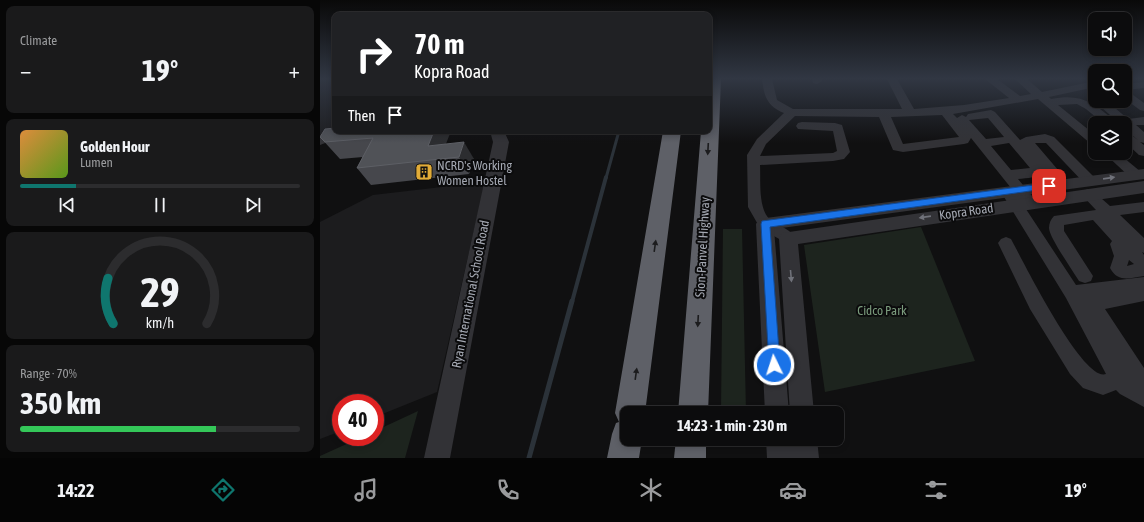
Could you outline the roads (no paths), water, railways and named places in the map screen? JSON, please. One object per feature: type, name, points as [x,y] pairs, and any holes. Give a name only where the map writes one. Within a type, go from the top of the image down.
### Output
[{"type":"highway","points":[[631,406],[672,134]]},
{"type":"highway","name":"Sion-Panvel Highway","points":[[693,406],[709,134]]},
{"type":"highway","points":[[623,458],[625,446]]},
{"type":"highway","points":[[690,458],[691,446]]},
{"type":"street","points":[[754,161],[834,157],[839,156],[844,152],[838,128],[796,121],[770,100]]},
{"type":"street","points":[[903,100],[910,113]]},
{"type":"street","points":[[801,406],[788,238],[766,224],[755,207],[754,155],[761,142],[802,119],[952,114],[1011,100]]},
{"type":"street","points":[[1047,100],[1088,135]]},
{"type":"street","points":[[1076,100],[1090,106],[1102,116]]},
{"type":"street","points":[[1134,100],[1144,108]]},
{"type":"street","points":[[1108,108],[1117,116]]},
{"type":"street","points":[[885,116],[910,113],[991,114],[1039,170],[1017,193]]},
{"type":"street","points":[[885,116],[897,147],[903,148],[964,140],[965,136],[952,114]]},
{"type":"street","points":[[952,114],[982,144],[1017,193],[1081,301],[1119,380],[1132,391],[1144,397]]},
{"type":"street","points":[[1132,122],[1144,121]]},
{"type":"street","points":[[1132,129],[1144,138]]},
{"type":"street","points":[[320,142],[338,134]]},
{"type":"street","name":"Ryan International School Road","points":[[437,458],[500,142],[498,134]]},
{"type":"street","points":[[1063,184],[1026,141],[1044,138],[1050,140],[1089,188],[1106,212],[1144,247]]},
{"type":"street","points":[[982,144],[1013,139]]},
{"type":"street","points":[[1132,142],[1144,152]]},
{"type":"street","points":[[1119,160],[1141,178]]},
{"type":"street","name":"Kopra Road","points":[[766,224],[1017,193],[1089,188],[1141,178]]},
{"type":"street","name":"Kopra Road","points":[[788,238],[1063,184],[1089,188]]},
{"type":"street","points":[[1106,212],[1144,206]]},
{"type":"street","points":[[1085,276],[1057,232],[1057,222],[1095,214],[1144,265]]},
{"type":"street","points":[[766,224],[777,406]]},
{"type":"street","points":[[1121,240],[1118,244],[1123,255],[1122,263],[1118,268],[1120,271],[1123,274],[1144,270]]},
{"type":"street","points":[[1006,243],[1036,304],[1076,368],[1090,381],[1103,385],[1119,380]]},
{"type":"street","points":[[1081,301],[1144,284]]},
{"type":"street","points":[[1081,301],[1144,294]]},
{"type":"street","points":[[1081,301],[1138,376],[1144,381]]},
{"type":"street","points":[[779,446],[780,458]]},
{"type":"street","points":[[805,446],[806,458]]},
{"type":"waterway","points":[[606,178],[618,134]]},
{"type":"waterway","points":[[572,302],[606,177]]},
{"type":"waterway","points":[[529,458],[572,301]]},
{"type":"place","name":"NCRD's Working Women Hostel","points":[[424,172]]},
{"type":"park label","name":"Cidco Park","points":[[882,310]]}]
